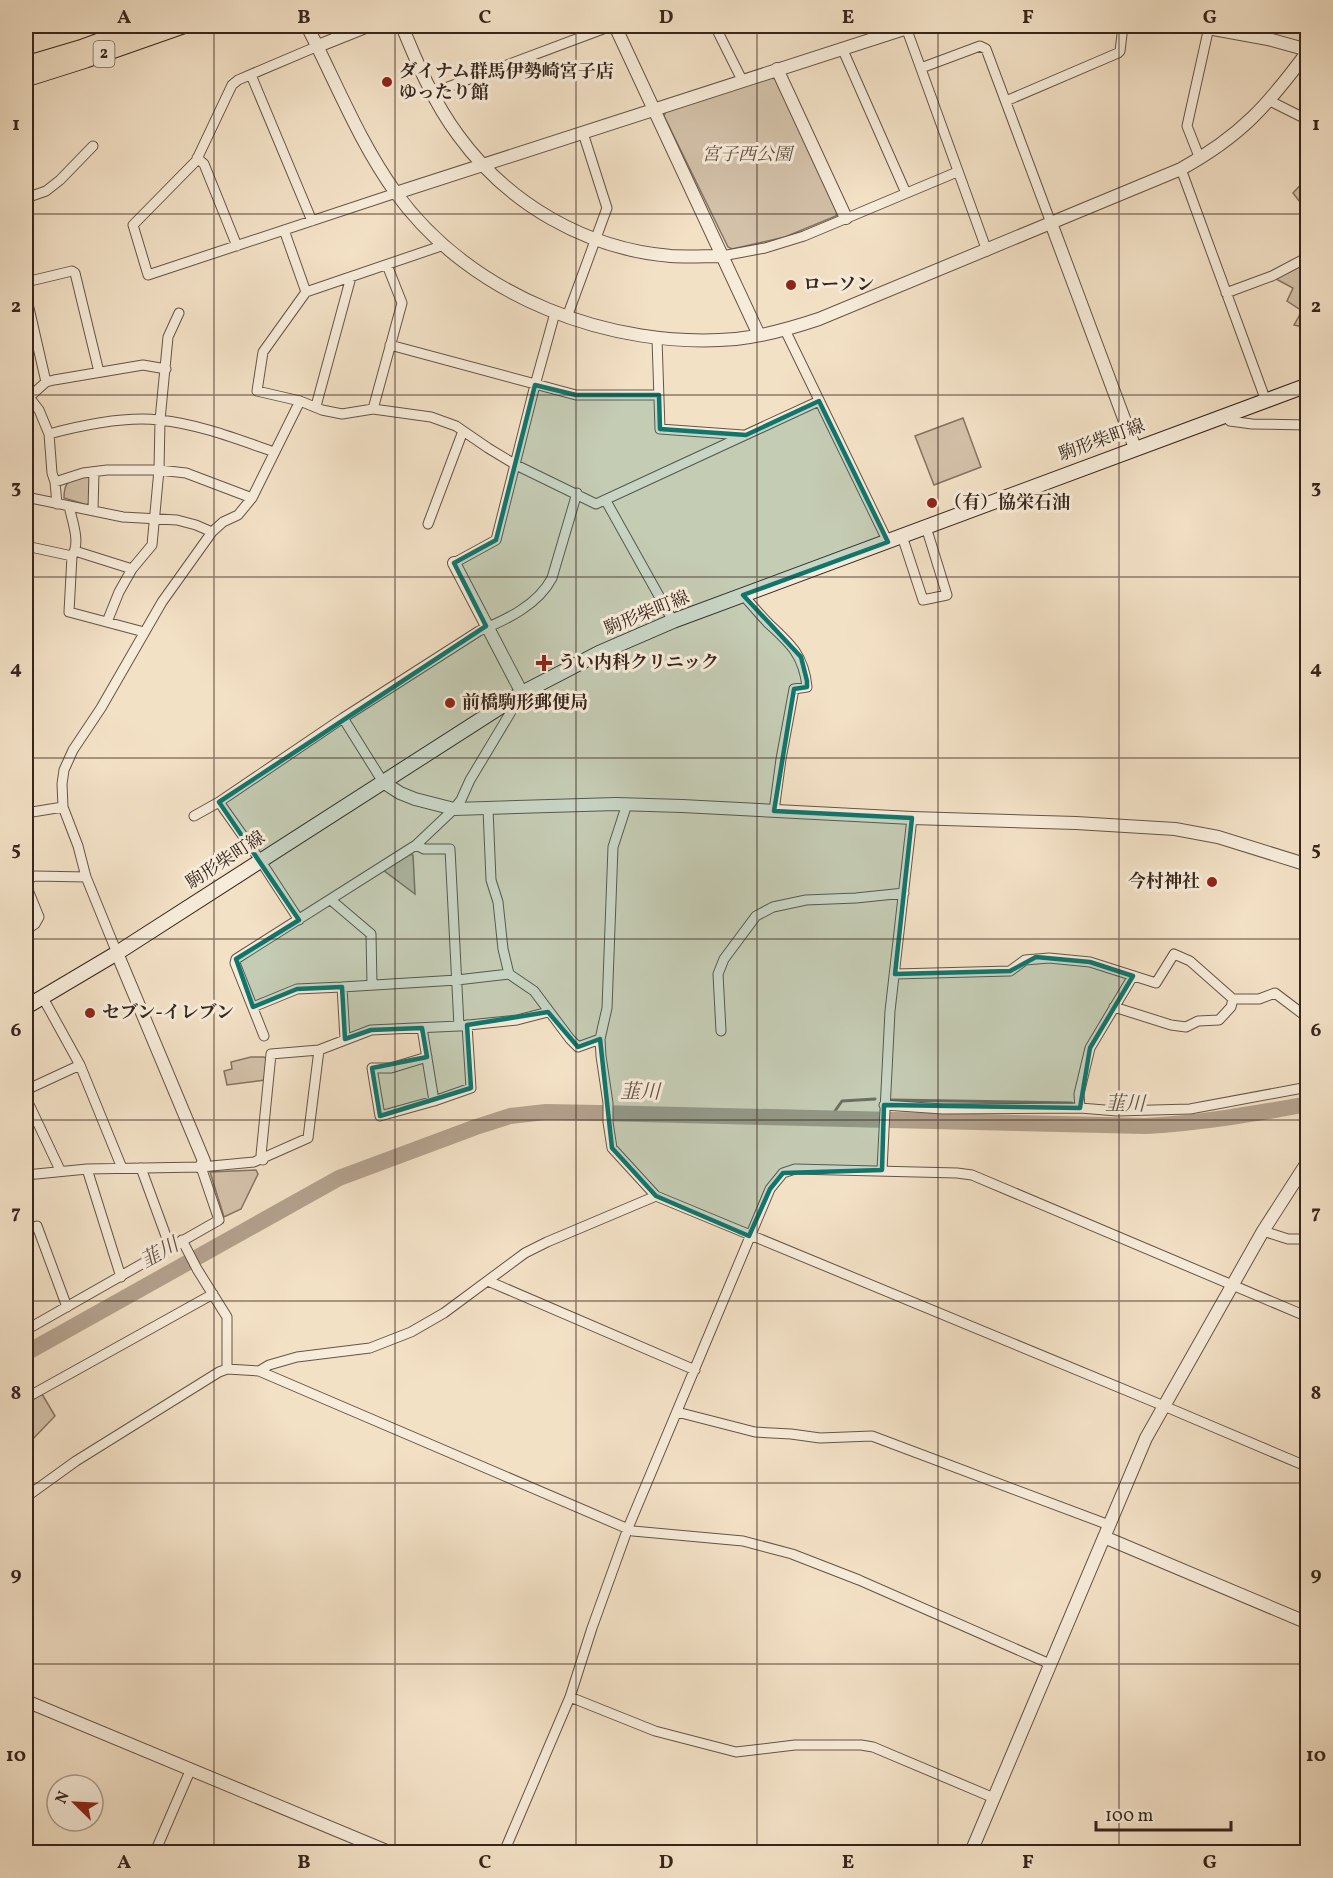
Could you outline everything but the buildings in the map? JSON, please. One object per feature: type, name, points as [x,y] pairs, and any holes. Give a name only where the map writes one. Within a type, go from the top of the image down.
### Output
[{"type":"main road","name":"2","points":[[26,64],[80,48],[140,26]]},
{"type":"main road","name":"2","points":[[26,79],[183,26]]},
{"type":"main road","name":"駒形柴町線","points":[[26,1007],[117,953],[522,693],[599,653],[673,621],[1308,385]]},
{"type":"street","points":[[307,26],[360,134],[396,194],[444,245],[499,285],[561,315],[603,328],[657,339],[714,340],[759,335],[785,330],[819,319],[1181,169],[1200,159],[1235,135],[1270,101],[1308,50],[1268,39],[1203,26],[1187,126],[1200,159]]},
{"type":"street","points":[[368,26],[232,85],[194,163],[133,225],[148,275],[905,26],[987,250]]},
{"type":"street","points":[[402,26],[432,93],[458,135],[483,165],[522,201],[548,217],[596,239],[633,249],[671,256],[722,256],[784,242],[804,236],[957,172]]},
{"type":"street","points":[[432,93],[613,26],[759,335]]},
{"type":"street","points":[[715,26],[742,80]]},
{"type":"street","points":[[1006,101],[1118,53],[1123,26]]},
{"type":"street","points":[[921,68],[983,47],[986,49],[1135,448]]},
{"type":"street","points":[[842,48],[906,193]]},
{"type":"street","points":[[777,69],[846,218]]},
{"type":"street","points":[[251,75],[312,221]]},
{"type":"street","points":[[1270,101],[1308,120]]},
{"type":"street","points":[[264,1036],[235,963],[236,959],[416,845],[454,809],[522,693],[454,563],[496,540],[535,385],[561,315],[596,239],[607,208],[583,133]]},
{"type":"street","points":[[26,198],[46,191],[93,146]]},
{"type":"street","points":[[197,158],[204,164],[237,246]]},
{"type":"street","points":[[1181,169],[1266,401]]},
{"type":"street","points":[[284,230],[306,292]]},
{"type":"street","points":[[444,245],[306,292],[263,352],[257,391],[342,414],[372,409],[431,417],[456,426],[516,465],[596,504],[819,401]]},
{"type":"street","points":[[1226,293],[1272,276],[1308,257]]},
{"type":"street","points":[[372,409],[402,303],[387,265]]},
{"type":"street","points":[[26,282],[72,271],[75,273],[99,372]]},
{"type":"street","points":[[315,406],[351,277]]},
{"type":"street","points":[[26,295],[46,382]]},
{"type":"street","points":[[107,622],[119,592],[132,569],[152,545],[168,337],[179,313]]},
{"type":"street","points":[[785,330],[888,542]]},
{"type":"street","points":[[657,339],[660,429],[746,435]]},
{"type":"street","points":[[390,345],[576,395],[659,395]]},
{"type":"street","points":[[57,504],[49,434],[39,410],[27,399],[46,382],[143,365],[166,369]]},
{"type":"street","points":[[26,1330],[170,1247],[184,1245],[219,1220],[201,1167],[204,1161],[86,877],[78,846],[63,807],[62,784],[68,759],[101,708],[162,602],[212,532],[223,522],[238,515],[252,498],[300,401]]},
{"type":"street","points":[[1226,416],[1230,421],[1251,424],[1308,425]]},
{"type":"street","points":[[49,434],[103,423],[160,420],[210,430],[274,452]]},
{"type":"street","points":[[428,524],[463,431]]},
{"type":"street","points":[[55,482],[83,473],[159,470],[186,473],[252,498]]},
{"type":"street","points":[[93,510],[94,472]]},
{"type":"street","points":[[194,816],[219,802],[343,718],[479,631],[534,600],[549,585],[552,578],[577,493]]},
{"type":"street","points":[[26,497],[123,518],[185,522],[212,532]]},
{"type":"street","points":[[606,501],[673,621]]},
{"type":"street","points":[[69,506],[76,536],[69,612],[144,632]]},
{"type":"street","points":[[902,536],[923,600],[946,595],[926,527]]},
{"type":"street","points":[[26,546],[73,554],[132,569]]},
{"type":"street","points":[[743,596],[768,623],[782,634],[801,657],[807,681],[807,687],[794,689],[774,811]]},
{"type":"street","points":[[343,718],[383,782],[415,799],[454,809],[627,804],[1175,829],[1218,837],[1308,864]]},
{"type":"street","points":[[219,802],[260,860],[298,920]]},
{"type":"street","points":[[627,804],[613,847],[607,1008],[600,1039],[601,1056],[612,1148],[656,1196],[1308,1467]]},
{"type":"street","points":[[26,813],[63,807]]},
{"type":"street","points":[[488,809],[491,880],[498,902],[503,949],[509,974],[534,992],[578,1047],[600,1039]]},
{"type":"street","points":[[882,1170],[890,1011],[912,818]]},
{"type":"street","points":[[416,845],[424,849],[450,849],[457,980],[471,1088],[380,1116],[372,1068],[391,1068],[427,1057]]},
{"type":"street","points":[[26,880],[35,876],[86,877]]},
{"type":"street","points":[[26,885],[39,917],[35,924],[26,930]]},
{"type":"street","points":[[721,1031],[718,974],[724,959],[756,916],[773,907],[806,900],[904,893]]},
{"type":"street","points":[[331,900],[371,934],[372,985]]},
{"type":"street","points":[[895,974],[1010,971],[1025,960],[1036,957],[1090,962],[1156,983],[1174,954],[1190,961],[1233,999],[1259,999],[1275,993],[1308,1018]]},
{"type":"street","points":[[254,1007],[297,990],[457,980],[509,974]]},
{"type":"street","points":[[1080,1108],[1079,1094],[1090,1048],[1133,976]]},
{"type":"street","points":[[342,987],[345,1039]]},
{"type":"street","points":[[43,998],[80,1065],[122,1168]]},
{"type":"street","points":[[1114,1007],[1171,1025],[1186,1027],[1198,1021],[1219,1020],[1231,1007],[1233,999]]},
{"type":"street","points":[[263,1160],[261,1155],[271,1053],[319,1050],[371,1030],[463,1026],[517,1020],[548,1012]]},
{"type":"street","points":[[422,1028],[434,1101]]},
{"type":"street","points":[[26,1174],[60,1170],[201,1167],[263,1160],[308,1138],[319,1050]]},
{"type":"street","points":[[26,1090],[80,1065]]},
{"type":"street","points":[[884,1108],[1080,1108],[1117,1111],[1190,1109],[1308,1087]]},
{"type":"street","points":[[26,1098],[60,1170]]},
{"type":"street","points":[[971,1852],[1142,1447],[1263,1231],[1308,1161]]},
{"type":"street","points":[[141,1168],[170,1247]]},
{"type":"street","points":[[87,1169],[121,1277]]},
{"type":"street","points":[[504,1852],[570,1697],[628,1528],[749,1236],[770,1189],[783,1173],[795,1169],[882,1170],[957,1173],[980,1178],[1308,1317]]},
{"type":"street","points":[[259,1371],[269,1365],[297,1357],[370,1348],[411,1332],[444,1313],[525,1253],[656,1196]]},
{"type":"street","points":[[26,1229],[37,1226],[67,1307]]},
{"type":"street","points":[[1263,1231],[1288,1239],[1308,1239]]},
{"type":"street","points":[[184,1245],[227,1317],[227,1369]]},
{"type":"street","points":[[488,1281],[695,1370]]},
{"type":"street","points":[[26,1398],[213,1294]]},
{"type":"street","points":[[26,1497],[80,1459],[227,1369],[259,1371],[638,1533],[743,1541],[792,1554],[859,1580],[1050,1664]]},
{"type":"street","points":[[678,1412],[755,1432],[819,1438],[872,1436],[1109,1525]]},
{"type":"street","points":[[1104,1537],[1308,1623]]},
{"type":"street","points":[[570,1697],[656,1731],[736,1752],[795,1745],[873,1747],[994,1798]]},
{"type":"street","points":[[26,1701],[389,1852]]},
{"type":"street","points":[[155,1852],[190,1771]]},
{"type":"highlighted area","points":[[535,385],[576,395],[659,395],[660,429],[746,435],[819,401],[888,542],[743,595],[801,657],[807,681],[807,687],[794,689],[774,811],[912,818],[895,974],[1010,971],[1036,957],[1090,962],[1133,976],[1090,1048],[1080,1108],[884,1105],[882,1170],[783,1173],[770,1189],[749,1236],[656,1196],[612,1148],[600,1039],[578,1047],[548,1012],[467,1025],[471,1088],[380,1116],[372,1068],[427,1057],[422,1028],[371,1030],[345,1039],[342,987],[297,989],[253,1007],[236,959],[299,920],[219,802],[486,626],[454,563],[496,540]]},
{"type":"green space","name":"宮子西公園","points":[[771,78],[776,79],[837,212],[836,216],[785,237],[732,249],[728,247],[664,116],[666,111]]},
{"type":"green space","points":[[1307,178],[1307,211],[1293,193]]},
{"type":"green space","points":[[1307,263],[1307,328],[1294,325],[1302,311],[1287,301],[1293,288],[1276,279]]},
{"type":"green space","points":[[963,418],[981,467],[934,485],[915,436]]},
{"type":"green space","points":[[87,475],[91,479],[91,500],[87,505],[64,498],[65,487],[70,481]]},
{"type":"green space","points":[[408,854],[413,855],[415,894],[383,870]]},
{"type":"green space","points":[[251,1057],[264,1057],[268,1060],[265,1080],[227,1085],[224,1071],[232,1069],[231,1062]]},
{"type":"green space","points":[[256,1170],[258,1174],[241,1209],[224,1217],[210,1172]]},
{"type":"green space","points":[[42,1394],[55,1416],[31,1441],[26,1431],[26,1403]]},
{"type":"waterway","points":[[830,1118],[842,1101],[875,1099]]},
{"type":"waterway","points":[[892,1100],[1072,1103]]},
{"type":"waterway","name":"韮川","points":[[26,1353],[339,1178],[510,1116],[546,1112],[1146,1126],[1227,1118],[1308,1104]]},
{"type":"place","name":"ダイナム群馬伊勢崎宮子店 ゆったり館","points":[[387,82]]},
{"type":"place","name":"ローソン","points":[[791,285]]},
{"type":"place","name":"（有）協栄石油","points":[[932,503]]},
{"type":"place","name":"うい内科クリニック","points":[[544,663]]},
{"type":"place","name":"前橋駒形郵便局","points":[[450,703]]},
{"type":"place","name":"今村神社","points":[[1212,882]]},
{"type":"place","name":"セブン-イレブン","points":[[90,1013]]}]
